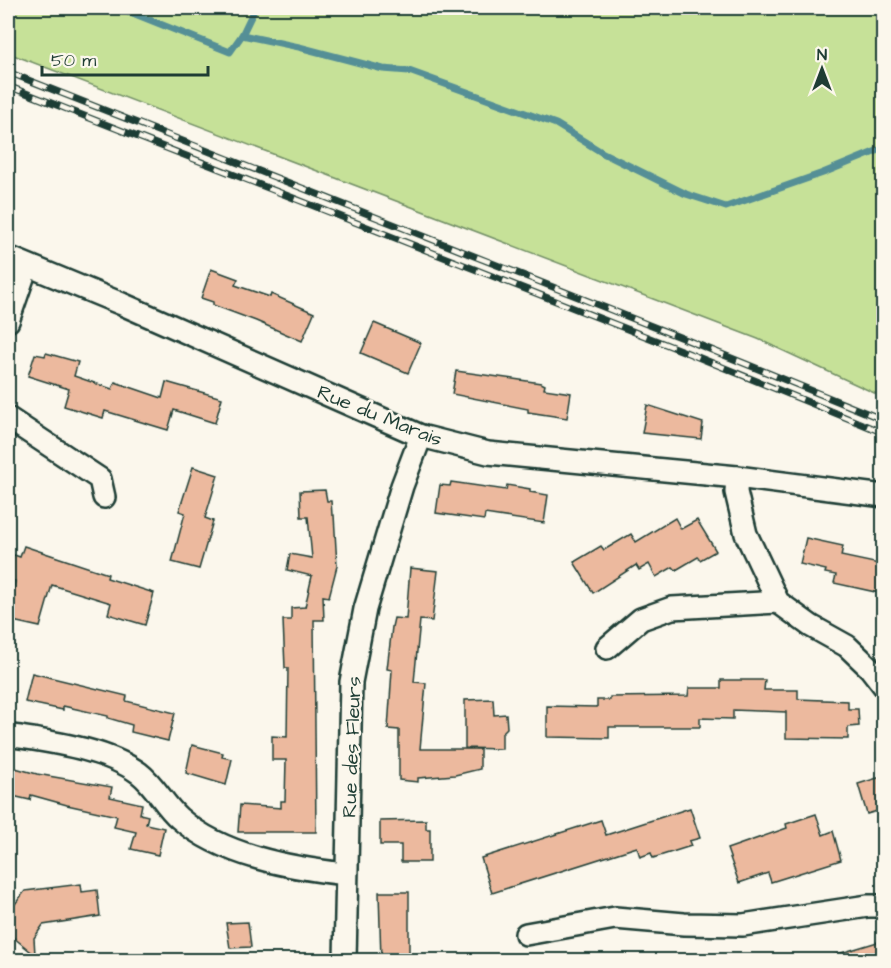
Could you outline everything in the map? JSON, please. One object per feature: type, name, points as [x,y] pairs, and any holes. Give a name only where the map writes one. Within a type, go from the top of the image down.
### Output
[{"type":"street","name":"Rue du Marais","points":[[8,257],[122,304],[421,436],[488,453],[737,477],[884,496]]},
{"type":"street","points":[[8,321],[27,266]]},
{"type":"street","points":[[8,418],[100,479],[104,497]]},
{"type":"street","name":"Rue des Fleurs","points":[[345,960],[351,682],[365,609],[402,486],[421,436]]},
{"type":"street","points":[[737,477],[736,492],[746,534],[778,602],[811,626],[847,646],[870,668],[884,686]]},
{"type":"street","points":[[607,648],[641,619],[672,608],[778,602]]},
{"type":"street","points":[[8,735],[60,744],[102,755],[139,774],[179,818],[217,843],[271,861],[346,874]]},
{"type":"street","points":[[526,934],[615,918],[684,924],[743,925],[884,906]]},
{"type":"green space","points":[[8,8],[883,8],[883,397],[758,339],[8,53]]},
{"type":"building","points":[[211,269],[238,279],[235,285],[270,297],[271,294],[314,313],[302,341],[201,298]]},
{"type":"building","points":[[374,323],[421,343],[408,373],[361,353]]},
{"type":"building","points":[[46,353],[78,362],[74,376],[112,389],[115,382],[162,398],[166,382],[222,398],[215,423],[174,410],[168,430],[105,411],[103,418],[64,406],[69,389],[28,376],[35,354],[45,356]]},
{"type":"building","points":[[456,371],[541,383],[545,385],[544,389],[571,393],[567,418],[528,412],[528,409],[452,394]]},
{"type":"building","points":[[647,405],[703,423],[701,439],[642,433]]},
{"type":"building","points":[[193,467],[218,475],[205,518],[213,521],[199,569],[172,562],[185,513],[179,511]]},
{"type":"building","points":[[451,482],[506,490],[507,485],[548,495],[544,523],[485,514],[484,520],[436,513],[440,485],[450,486]]},
{"type":"building","points":[[325,490],[327,501],[331,501],[332,515],[334,515],[337,566],[329,597],[323,596],[324,620],[314,620],[316,832],[238,832],[240,805],[281,808],[281,801],[285,801],[286,760],[272,760],[272,736],[287,737],[288,668],[285,668],[283,620],[291,620],[291,608],[305,607],[312,576],[287,570],[290,554],[312,558],[308,517],[301,517],[300,491]]},
{"type":"building","points":[[675,518],[681,529],[697,520],[716,551],[700,560],[698,557],[676,570],[673,567],[656,577],[649,564],[639,570],[636,565],[593,593],[574,562],[601,546],[604,550],[631,534],[636,542]]},
{"type":"building","points":[[806,538],[843,546],[841,556],[884,565],[880,593],[834,583],[836,575],[825,573],[826,570],[800,564]]},
{"type":"building","points":[[24,546],[108,574],[107,578],[154,593],[145,625],[108,614],[111,603],[52,585],[40,627],[8,620],[15,581],[8,579],[8,567],[11,554],[20,557]]},
{"type":"building","points":[[410,568],[438,571],[432,621],[420,620],[414,682],[426,683],[420,749],[480,749],[480,769],[455,775],[418,778],[418,782],[399,780],[399,730],[388,729],[392,670],[387,669],[392,627],[394,618],[406,619]]},
{"type":"building","points":[[32,673],[127,696],[126,701],[175,713],[168,741],[131,732],[132,725],[108,718],[108,716],[63,706],[63,710],[25,702]]},
{"type":"building","points":[[721,680],[765,680],[764,690],[798,690],[798,699],[848,701],[848,709],[858,709],[859,726],[848,727],[848,739],[786,738],[786,712],[733,710],[733,719],[700,718],[700,727],[609,727],[609,738],[547,737],[547,706],[597,707],[597,700],[610,700],[610,697],[688,696],[689,688],[721,688]]},
{"type":"building","points":[[493,699],[494,715],[506,714],[507,728],[502,733],[502,749],[465,748],[465,700]]},
{"type":"building","points":[[192,745],[223,753],[222,757],[232,759],[226,785],[186,773]]},
{"type":"building","points":[[8,766],[37,774],[112,787],[110,797],[142,804],[140,814],[148,816],[146,824],[164,828],[158,855],[131,849],[136,832],[114,827],[117,816],[31,795],[30,800],[8,795]]},
{"type":"building","points":[[884,776],[884,809],[867,814],[858,784]]},
{"type":"building","points":[[690,808],[700,838],[689,841],[691,846],[653,858],[651,853],[640,857],[637,847],[492,893],[481,858],[601,820],[606,835]]},
{"type":"building","points":[[816,814],[823,835],[833,831],[841,860],[771,882],[768,873],[739,883],[727,849],[787,828],[786,824]]},
{"type":"building","points":[[426,820],[426,829],[430,829],[430,862],[401,862],[401,845],[380,845],[380,821]]},
{"type":"building","points":[[81,884],[82,892],[97,890],[100,916],[43,925],[34,938],[35,955],[8,933],[8,913],[25,891]]},
{"type":"building","points":[[379,892],[409,892],[409,960],[381,960]]},
{"type":"building","points":[[248,922],[251,947],[230,948],[226,923]]},
{"type":"building","points":[[884,940],[884,960],[832,960],[831,956]]},
{"type":"waterway","points":[[120,8],[230,52],[242,35],[383,69],[409,71],[556,124],[603,153],[686,194],[726,207],[823,173],[884,148]]},
{"type":"waterway","points":[[242,35],[255,8]]},
{"type":"railway","points":[[8,72],[884,420]]},
{"type":"railway","points":[[8,86],[683,351],[884,433]]}]
